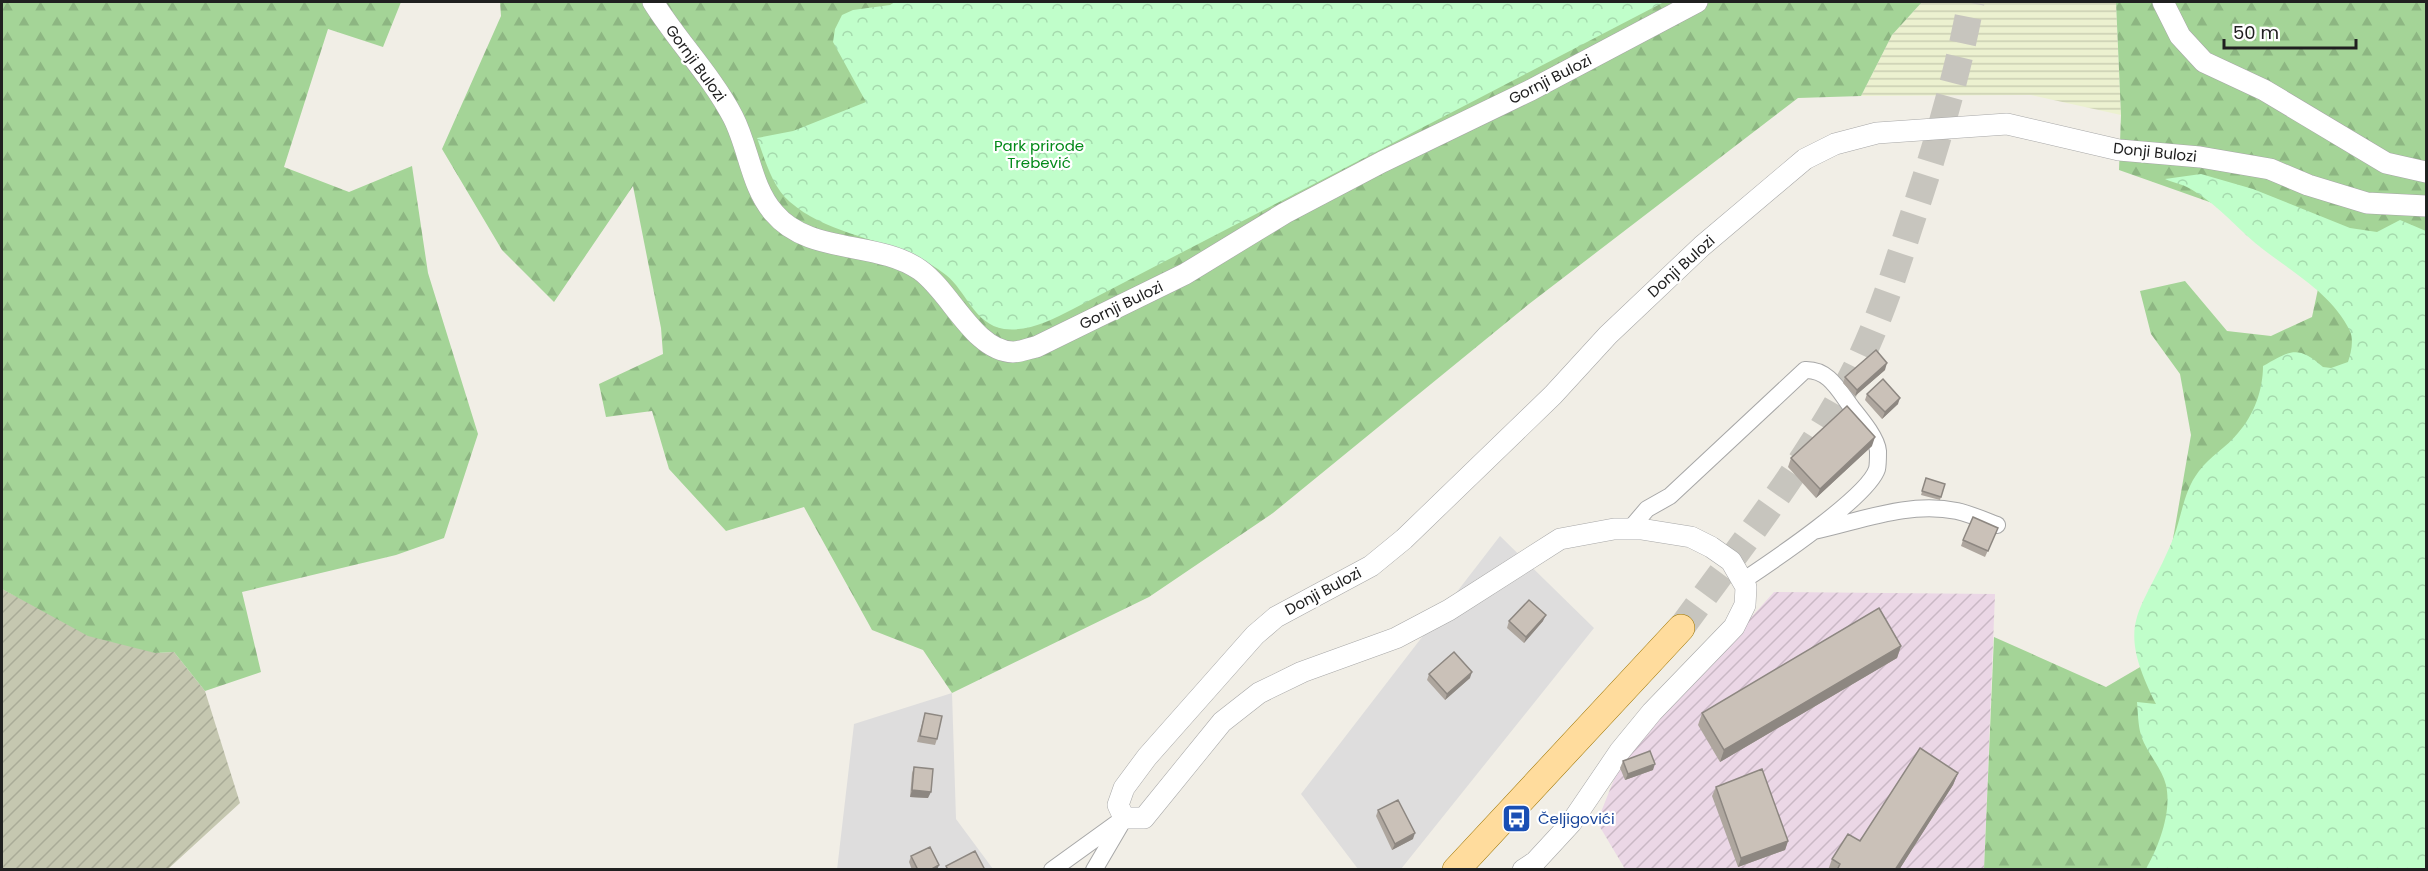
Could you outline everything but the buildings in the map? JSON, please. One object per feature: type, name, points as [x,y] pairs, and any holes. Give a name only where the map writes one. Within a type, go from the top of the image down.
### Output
[{"type":"main road","points":[[1456,870],[1681,628]]},
{"type":"street","name":"Gornji Bulozi","points":[[653,2],[714,83],[735,120],[761,193],[773,213],[788,226],[807,236],[886,254],[919,270],[942,290],[980,338],[994,348],[1014,352],[1036,347],[1159,287],[1221,253],[1285,213],[1382,162],[1531,90],[1696,2]]},
{"type":"street","points":[[2164,5],[2180,36],[2204,62],[2264,90],[2386,164],[2427,172]]},
{"type":"street","name":"Donji Bulozi","points":[[1124,818],[1118,805],[1124,788],[1147,757],[1255,635],[1276,617],[1371,566],[1404,539],[1554,396],[1608,335],[1686,260],[1805,159],[1835,144],[1877,134],[2007,124],[2119,150],[2200,158],[2259,167],[2367,203],[2427,206]]},
{"type":"street","points":[[1630,529],[1647,509],[1670,496],[1805,370],[1815,370],[1826,374],[1858,416],[1878,449],[1876,470],[1868,483],[1810,532],[1744,580]]},
{"type":"street","points":[[1810,532],[1892,511],[1912,509],[1958,511],[1997,525]]},
{"type":"street","points":[[1052,870],[1124,818],[1144,818],[1222,722],[1259,693],[1302,672],[1396,638],[1449,610],[1560,538],[1586,532],[1630,529],[1691,537],[1731,561],[1744,580],[1745,605],[1734,627],[1652,712],[1620,751],[1571,823],[1535,862],[1523,870]]},
{"type":"street","points":[[1094,870],[1124,818]]},
{"type":"shaded area","points":[[1922,2],[2116,2],[2121,115],[2031,95],[1861,96],[1892,35]]},
{"type":"shaded area","points":[[1500,536],[1594,628],[1401,869],[1358,869],[1301,794]]},
{"type":"shaded area","points":[[2,589],[35,606],[155,653],[174,652],[205,691],[240,803],[168,869],[2,870]]},
{"type":"shaded area","points":[[1774,592],[1995,594],[1984,869],[1625,869],[1597,822],[1621,762]]},
{"type":"shaded area","points":[[952,693],[956,819],[993,869],[837,870],[854,724]]},
{"type":"green space","points":[[2,2],[401,2],[383,47],[328,29],[284,167],[349,192],[412,166],[428,273],[478,434],[444,538],[396,555],[242,592],[261,672],[205,691],[174,652],[155,653],[88,636],[2,589]]},
{"type":"green space","points":[[500,2],[1922,2],[1892,35],[1861,96],[1798,98],[1529,304],[1273,513],[1149,597],[952,693],[923,650],[872,630],[804,507],[726,531],[669,469],[652,411],[606,417],[599,384],[663,354],[661,328],[633,186],[554,302],[502,250],[442,149],[501,16]]},
{"type":"green space","name":"Park prirode Trebević","points":[[895,2],[1664,2],[1073,309],[1040,324],[1022,329],[1004,329],[985,321],[953,282],[928,263],[908,253],[826,224],[807,215],[790,202],[778,189],[757,138],[793,131],[866,102],[833,42],[835,29],[842,15],[853,10],[890,5]]},
{"type":"green space","points":[[2116,2],[2426,2],[2426,869],[1984,870],[1994,637],[2106,687],[2159,656],[2161,608],[2191,435],[2180,374],[2151,334],[2140,291],[2185,281],[2227,331],[2271,336],[2312,317],[2321,275],[2249,216],[2119,170],[2121,115]]},
{"type":"green space","points":[[2201,174],[2253,189],[2350,228],[2377,232],[2400,220],[2426,231],[2426,869],[2146,869],[2163,828],[2167,795],[2164,778],[2143,741],[2139,723],[2137,702],[2156,704],[2143,676],[2136,653],[2134,634],[2143,602],[2173,539],[2186,496],[2194,479],[2203,466],[2244,426],[2253,410],[2261,384],[2263,366],[2294,352],[2307,355],[2323,367],[2331,368],[2348,362],[2352,347],[2350,331],[2323,295],[2255,243],[2204,197],[2187,187],[2165,179]]},
{"type":"tunnel","points":[[1681,628],[1808,451],[1845,389],[1865,349],[1889,288],[1937,142],[1971,2]]},
{"type":"place","name":"Čeljigovići","points":[[1517,818]]}]
